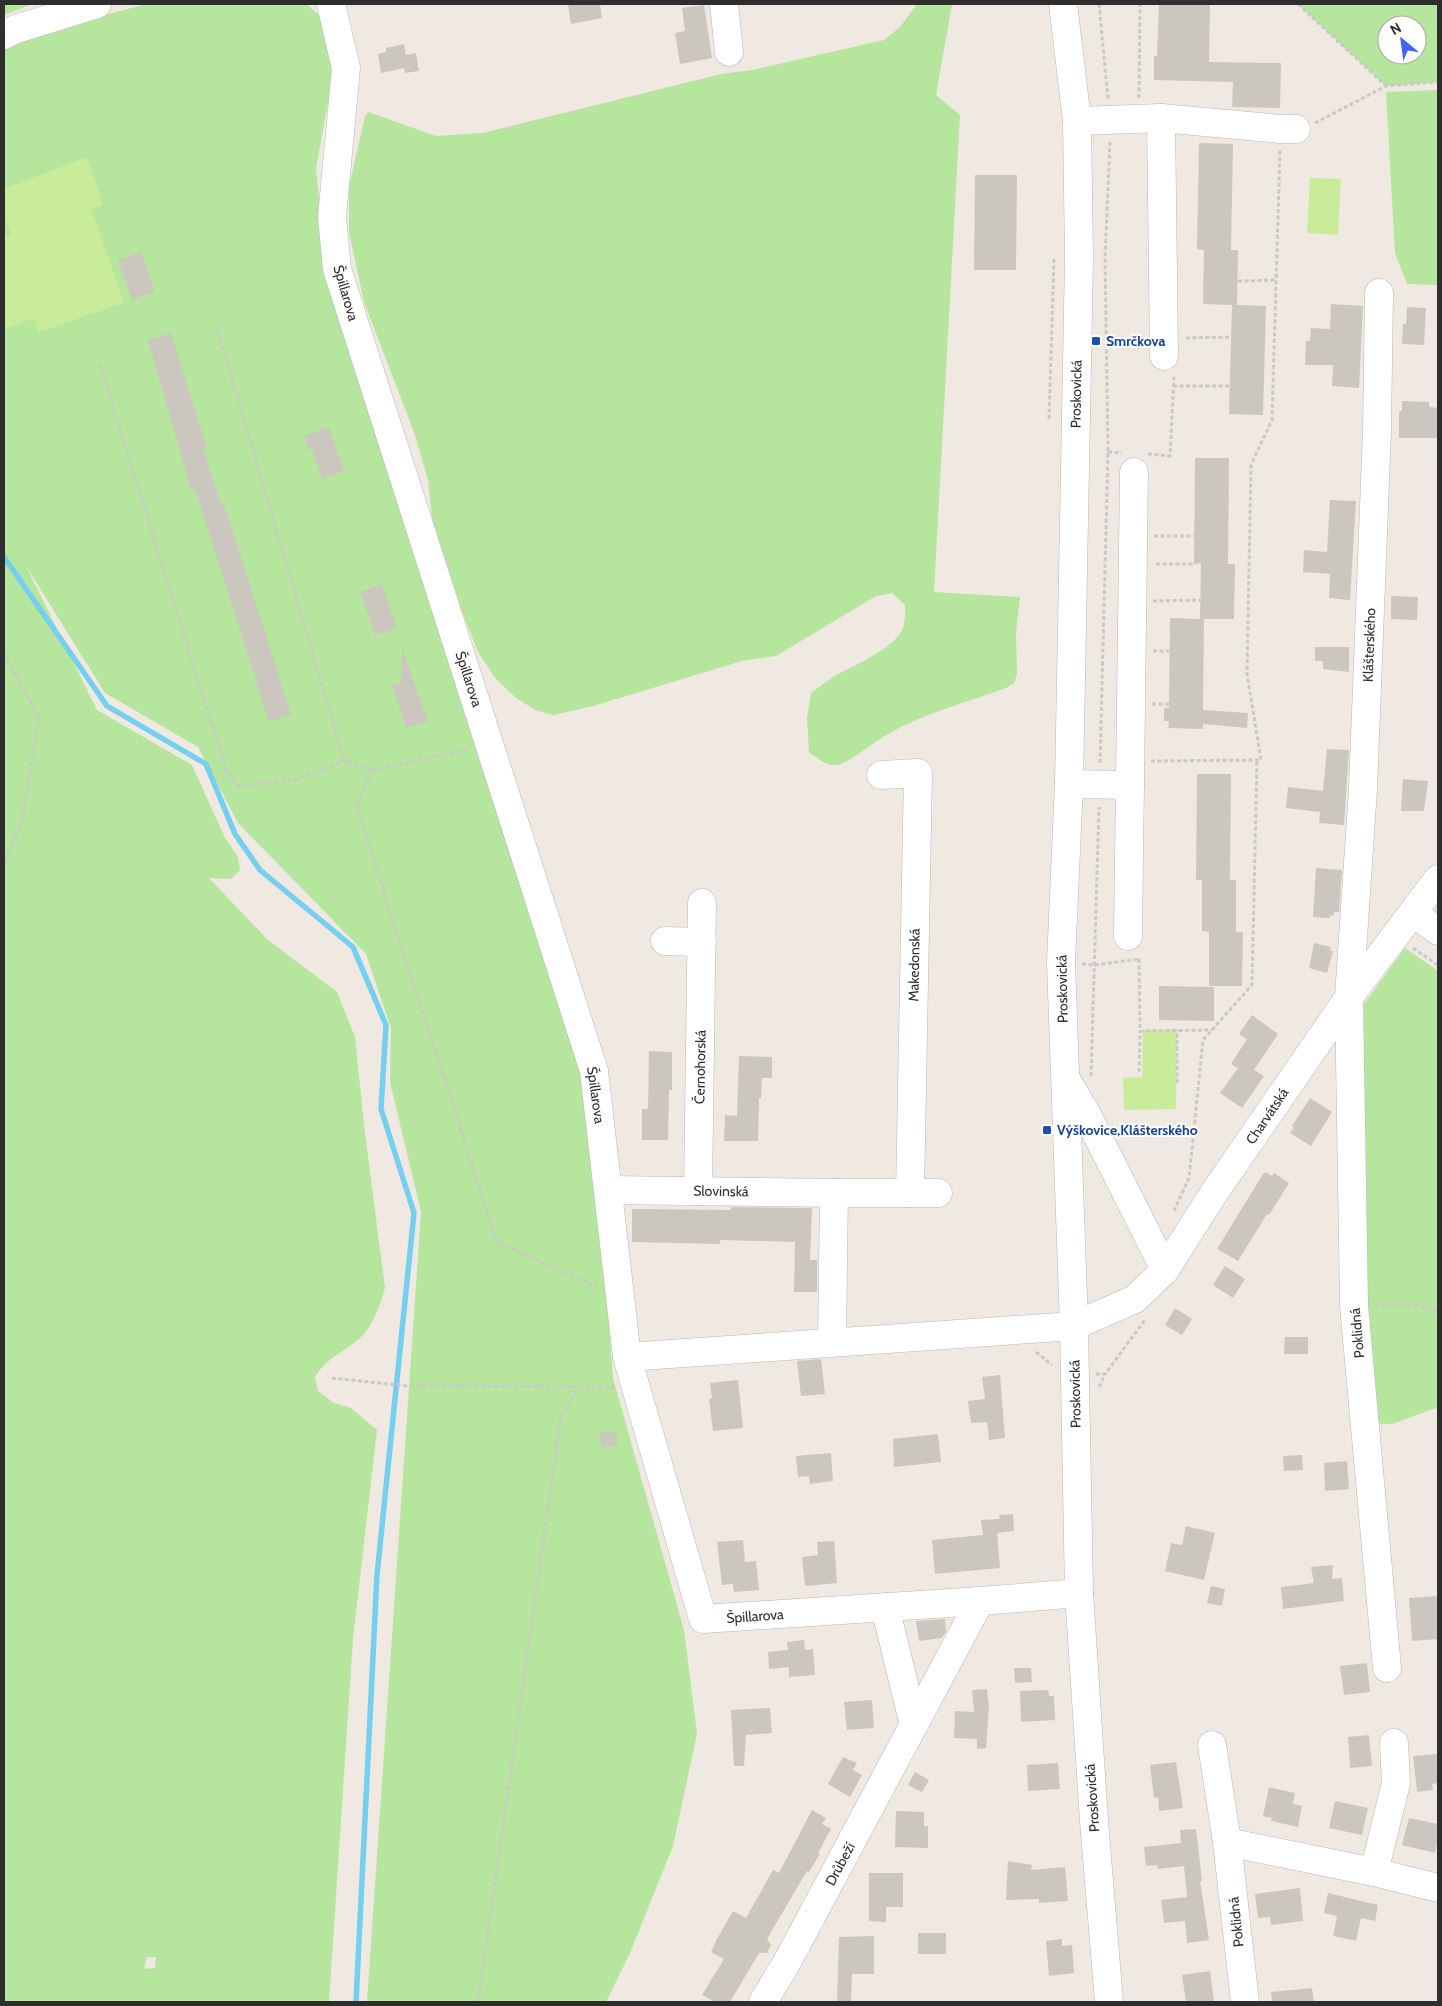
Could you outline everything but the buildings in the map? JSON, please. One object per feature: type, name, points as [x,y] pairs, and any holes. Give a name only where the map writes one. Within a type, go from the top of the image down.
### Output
[{"type":"street","points":[[4,35],[16,29],[97,4]]},
{"type":"street","name":"Špillarova","points":[[331,4],[346,68],[332,217],[337,268],[594,1071],[627,1357],[703,1619],[1079,1593]]},
{"type":"street","points":[[724,4],[729,52]]},
{"type":"street","name":"Proskovická","points":[[1063,4],[1077,121],[1079,258],[1069,784],[1061,962],[1078,1078],[1074,1326],[1079,1593],[1094,1821],[1109,2002]]},
{"type":"street","points":[[1077,121],[1150,118],[1288,129]]},
{"type":"street","points":[[1150,118],[1174,354]]},
{"type":"street","name":"Klášterského","points":[[1349,997],[1363,789],[1377,430],[1380,293]]},
{"type":"street","points":[[1135,460],[1130,786],[1136,949]]},
{"type":"street","name":"Makedonská","points":[[881,775],[918,773],[910,1193]]},
{"type":"street","points":[[1069,784],[1130,786]]},
{"type":"street","name":"Charvátská","points":[[1074,1326],[1135,1299],[1165,1270],[1214,1194],[1349,997],[1438,879]]},
{"type":"street","name":"Černohorská","points":[[698,1191],[702,903]]},
{"type":"street","points":[[1413,913],[1438,932]]},
{"type":"street","points":[[665,941],[702,942]]},
{"type":"street","name":"Poklidná","points":[[1349,997],[1354,1306],[1387,1668]]},
{"type":"street","points":[[1078,1078],[1086,1113],[1165,1270]]},
{"type":"street","name":"Slovinská","points":[[608,1190],[938,1193]]},
{"type":"street","points":[[832,1342],[834,1193]]},
{"type":"street","points":[[627,1357],[1074,1326]]},
{"type":"street","name":"Drůbeží","points":[[762,2002],[786,1964],[980,1601]]},
{"type":"street","points":[[885,1607],[914,1725]]},
{"type":"street","points":[[1374,1872],[1396,1783],[1394,1743]]},
{"type":"street","name":"Poklidná","points":[[1212,1745],[1226,1842],[1245,2002]]},
{"type":"street","points":[[1226,1842],[1374,1872],[1438,1888]]},
{"type":"path","points":[[1078,1078],[1096,965],[1108,452],[1104,258],[1110,144],[1098,4]]},
{"type":"path","points":[[1140,4],[1150,118]]},
{"type":"path","points":[[1298,4],[1386,86]]},
{"type":"path","points":[[1149,762],[1261,760],[1247,674],[1252,465],[1272,420],[1276,280],[1288,129],[1325,119],[1386,86],[1438,82]]},
{"type":"path","points":[[1054,248],[1054,258]]},
{"type":"path","points":[[1238,281],[1276,280]]},
{"type":"path","points":[[217,327],[344,761]]},
{"type":"path","points":[[1108,452],[1135,460],[1170,456],[1174,354],[1231,337]]},
{"type":"path","points":[[100,364],[226,770],[238,786],[299,779],[344,761],[372,770],[490,746]]},
{"type":"path","points":[[1172,386],[1230,386]]},
{"type":"path","points":[[1152,536],[1194,536]]},
{"type":"path","points":[[1151,564],[1194,564]]},
{"type":"path","points":[[1152,600],[1200,600]]},
{"type":"path","points":[[4,655],[39,716],[22,822],[4,861]]},
{"type":"path","points":[[1186,1239],[1167,1225],[1189,1178],[1203,1040],[1252,985],[1257,760]]},
{"type":"path","points":[[372,770],[356,806],[497,1242],[620,1298]]},
{"type":"path","points":[[1408,945],[1438,965]]},
{"type":"path","points":[[1096,965],[1136,949],[1140,1031],[1139,1072]]},
{"type":"path","points":[[1177,1083],[1178,1030]]},
{"type":"path","points":[[1140,1031],[1212,1030]]},
{"type":"path","points":[[1354,1306],[1404,1304],[1425,1306],[1438,1312]]},
{"type":"path","points":[[1015,1330],[1015,1336],[1058,1370],[1075,1374],[1105,1374],[1149,1314]]},
{"type":"path","points":[[332,1378],[408,1386],[636,1387]]},
{"type":"path","points":[[478,2002],[560,1416],[580,1386]]},
{"type":"green space","points":[[4,4],[32,4],[4,15]]},
{"type":"green space","points":[[147,4],[306,4],[325,20],[334,68],[316,169],[326,268],[590,1085],[613,1378],[684,1630],[697,1734],[673,1846],[630,1953],[606,2002],[367,2002],[421,1212],[390,1082],[391,1028],[366,954],[238,823],[198,747],[105,693],[26,566],[97,710],[192,765],[225,838],[238,857],[240,870],[231,879],[209,878],[268,940],[337,992],[355,1037],[364,1125],[385,1288],[376,1314],[366,1332],[325,1365],[315,1377],[318,1391],[334,1403],[351,1408],[377,1430],[353,1639],[329,2002],[4,2002],[4,48],[26,35]],"holes":[[[147,1957],[156,1957],[155,1968],[144,1969]]]},
{"type":"green space","points":[[917,4],[952,4],[936,95],[960,115],[934,592],[1020,597],[1016,632],[1017,674],[1014,683],[1006,688],[931,714],[902,727],[841,764],[829,764],[815,757],[809,752],[807,718],[811,693],[833,677],[885,648],[899,635],[904,624],[905,605],[892,593],[876,596],[776,656],[742,661],[593,706],[554,715],[535,710],[515,697],[495,678],[478,652],[463,614],[432,518],[428,480],[414,432],[364,302],[349,232],[349,187],[365,116],[368,112],[436,136],[483,133],[721,74],[752,70],[884,40],[900,27]]},
{"type":"green space","points":[[1298,4],[1438,4],[1438,82],[1386,86]]},
{"type":"green space","points":[[1438,90],[1438,285],[1407,284],[1395,253],[1386,92]]},
{"type":"green space","points":[[87,157],[103,204],[91,208],[124,303],[39,332],[34,318],[4,329],[4,228],[7,237],[11,235],[4,215],[4,189]]},
{"type":"green space","points":[[1310,178],[1341,179],[1338,235],[1307,233]]},
{"type":"green space","points":[[1405,948],[1437,970],[1438,1412],[1436,1408],[1392,1424],[1366,1423],[1356,1015]]},
{"type":"green space","points":[[1177,1029],[1176,1109],[1124,1110],[1123,1078],[1142,1077],[1143,1030]]},
{"type":"waterway","points":[[4,557],[107,706],[206,764],[235,834],[260,870],[353,947],[386,1025],[381,1109],[414,1213],[377,1575],[356,2002]]},
{"type":"place","name":"Smrčkova","points":[[1096,341]]},
{"type":"place","name":"Výškovice,Klášterského","points":[[1047,1130]]}]
